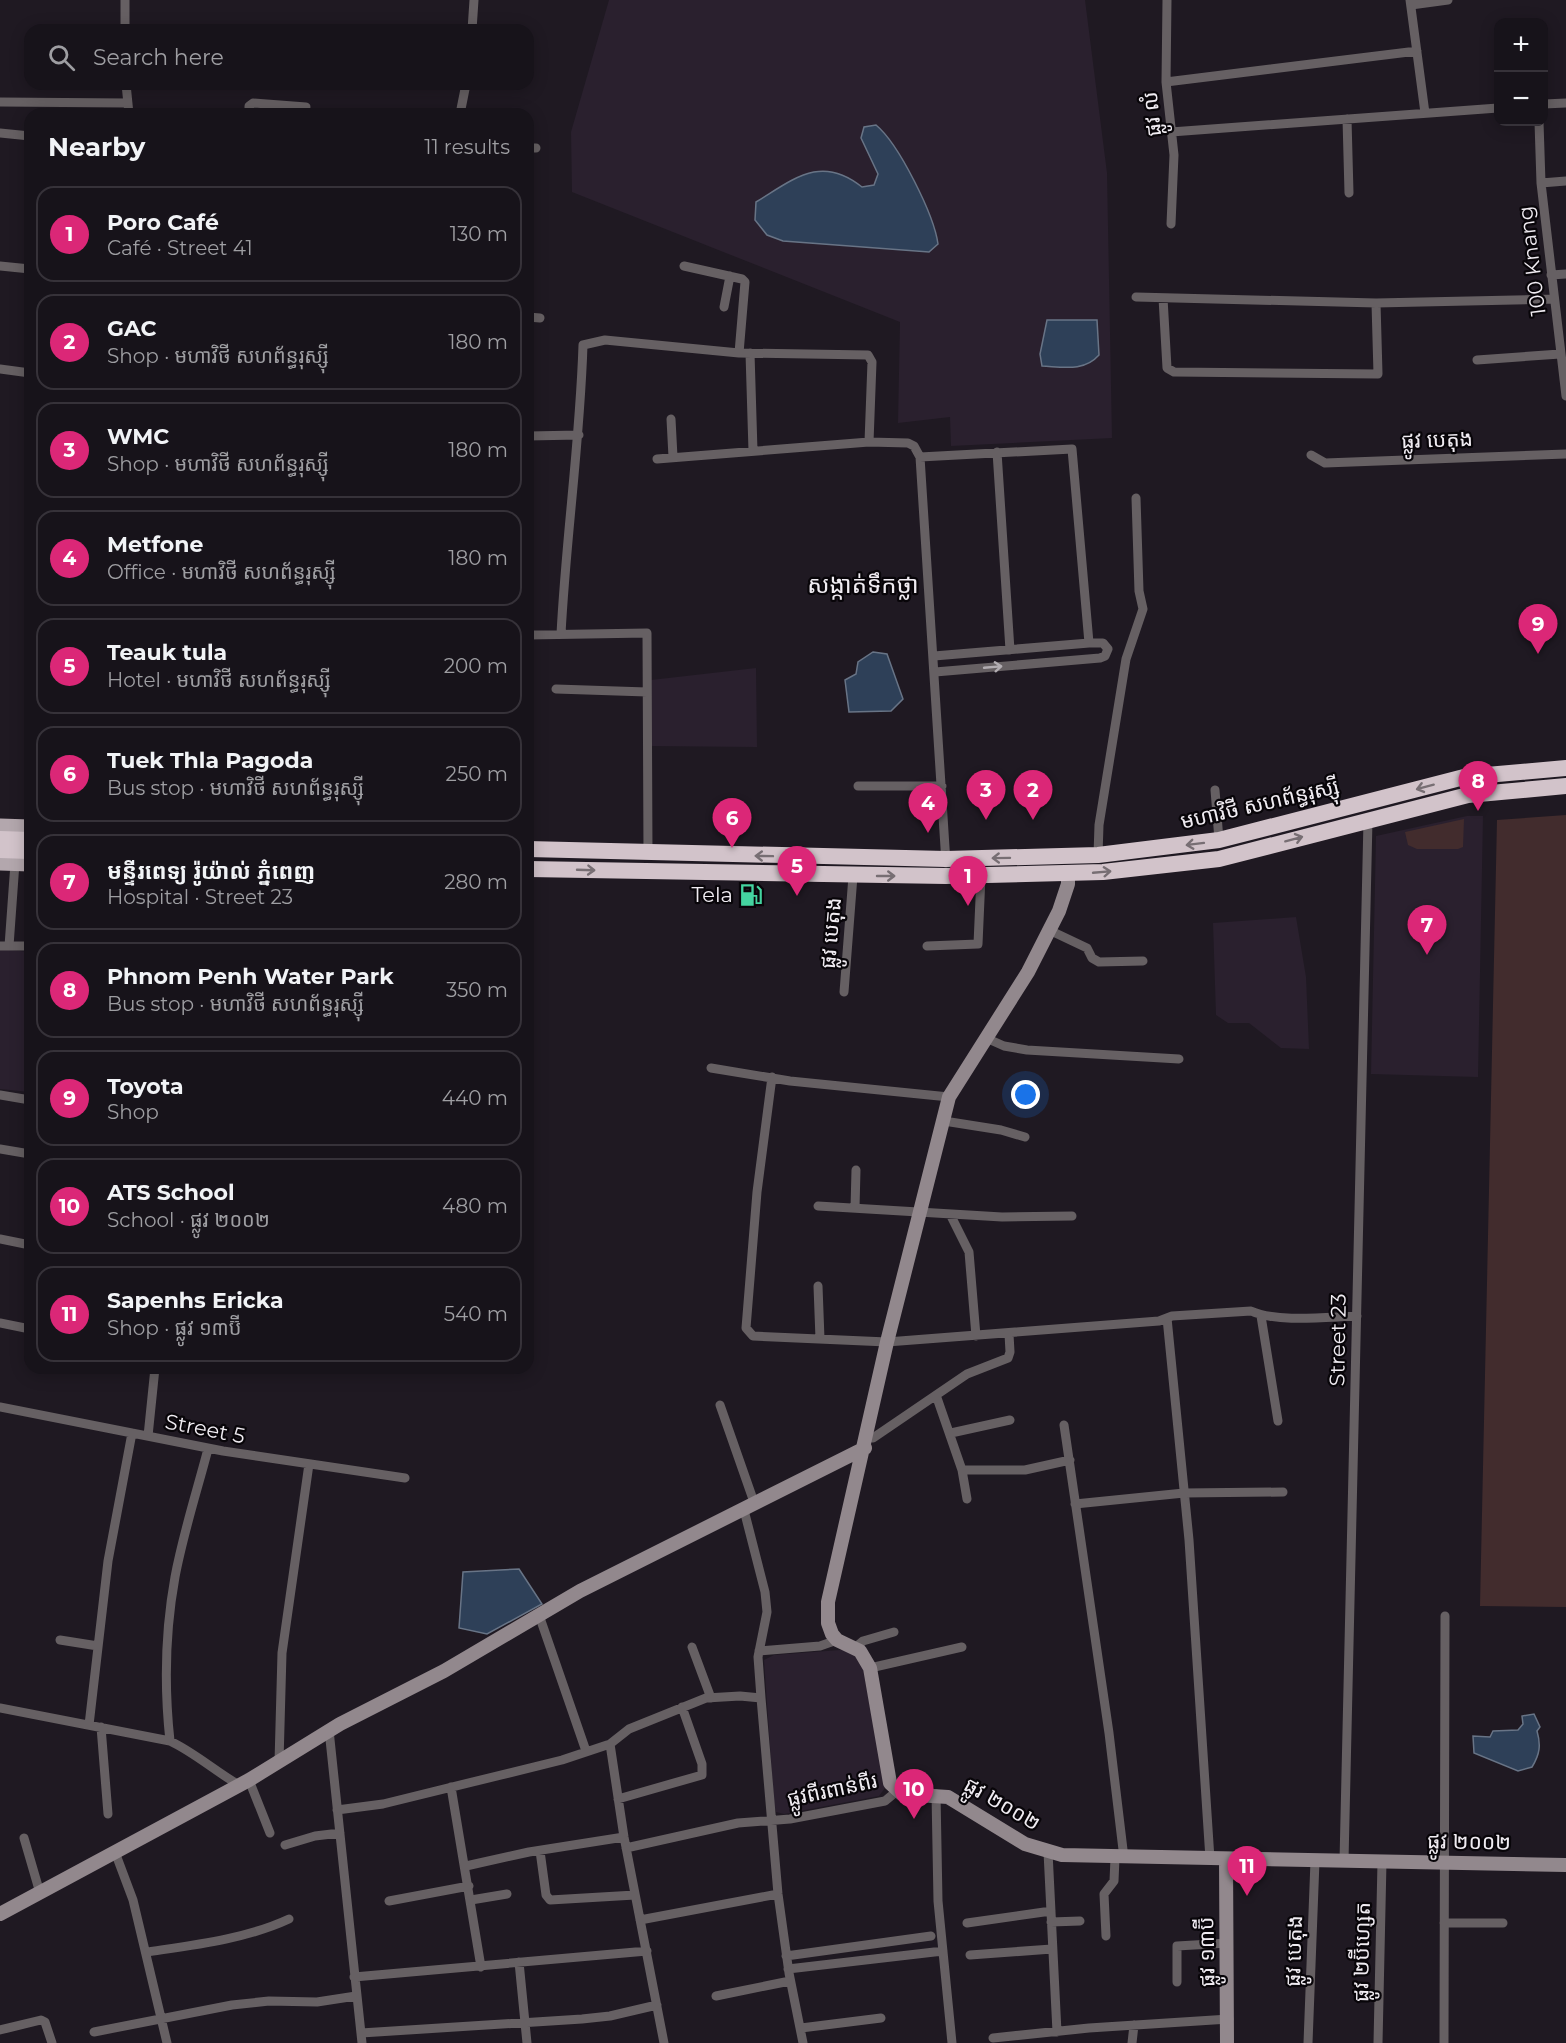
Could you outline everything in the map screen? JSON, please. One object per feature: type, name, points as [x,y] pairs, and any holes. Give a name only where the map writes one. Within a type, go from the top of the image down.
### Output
[{"type":"highway","name":"មហាវិថី សហព័ន្ធរុស្ស៊ី","points":[[534,849],[946,858],[1098,855],[1219,840],[1464,777],[1566,768]]},
{"type":"highway","name":"មហាវិថី សហព័ន្ធរុស្ស៊ី","points":[[534,869],[854,876],[1068,875],[1219,858],[1468,795],[1566,786]]},
{"type":"highway","points":[[0,838],[24,840]]},
{"type":"highway","points":[[0,850],[24,851]]},
{"type":"main road","points":[[0,826],[24,827]]},
{"type":"street","points":[[125,0],[125,24]]},
{"type":"street","points":[[472,24],[474,0]]},
{"type":"street","name":"ផ្លូវ លំ","points":[[1167,0],[1166,82],[1174,155],[1172,224]]},
{"type":"street","points":[[1425,113],[1410,2],[1448,0]]},
{"type":"street","points":[[1166,82],[1417,51]]},
{"type":"street","points":[[127,90],[128,108]]},
{"type":"street","points":[[461,108],[465,90]]},
{"type":"street","points":[[0,102],[128,104]]},
{"type":"street","points":[[249,108],[253,103],[306,107]]},
{"type":"street","points":[[1548,104],[1566,103]]},
{"type":"street","points":[[1172,132],[1494,108]]},
{"type":"street","points":[[1347,119],[1349,193]]},
{"type":"street","name":"100 Knang","points":[[1539,126],[1541,183],[1566,396]]},
{"type":"street","points":[[0,133],[24,135]]},
{"type":"street","points":[[1541,183],[1566,181]]},
{"type":"street","points":[[0,266],[24,268]]},
{"type":"street","points":[[684,266],[730,276],[745,282],[739,353]]},
{"type":"street","points":[[1551,275],[1566,274]]},
{"type":"street","points":[[724,307],[730,276]]},
{"type":"street","points":[[1136,297],[1376,303],[1554,299]]},
{"type":"street","points":[[1163,298],[1167,368],[1174,372],[1232,374],[1378,374],[1376,303]]},
{"type":"street","points":[[534,318],[540,318]]},
{"type":"street","points":[[561,634],[579,435],[583,345],[605,340],[739,353],[868,355],[872,358],[869,442]]},
{"type":"street","points":[[750,353],[753,451]]},
{"type":"street","points":[[1477,360],[1562,361]]},
{"type":"street","points":[[0,369],[24,371]]},
{"type":"street","points":[[671,419],[674,457]]},
{"type":"street","points":[[534,436],[579,435]]},
{"type":"street","points":[[657,459],[869,442],[908,443],[914,446],[920,457],[946,876]]},
{"type":"street","points":[[920,457],[1072,449],[1089,643]]},
{"type":"street","points":[[997,452],[1010,650]]},
{"type":"street","name":"ផ្លូវ បេតុង","points":[[1311,455],[1325,463],[1566,454]]},
{"type":"street","points":[[1098,855],[1100,825],[1126,659],[1143,609],[1139,591],[1136,498]]},
{"type":"street","points":[[534,635],[646,633],[648,853]]},
{"type":"street","points":[[934,656],[1089,643],[1103,643],[1107,646],[1107,654],[1100,658],[935,672]]},
{"type":"street","points":[[556,689],[647,692]]},
{"type":"street","points":[[858,786],[942,786]]},
{"type":"street","points":[[1215,790],[1219,840]]},
{"type":"street","name":"Street 23","points":[[1344,1861],[1368,820]]},
{"type":"street","points":[[15,863],[4,946],[24,946]]},
{"type":"street","points":[[837,1640],[828,1623],[828,1602],[887,1342],[949,1097],[1029,972],[1068,884],[1068,875]]},
{"type":"street","name":"ផ្លូវ បេតុង","points":[[844,992],[854,876]]},
{"type":"street","points":[[927,946],[978,944],[981,876]]},
{"type":"street","points":[[1049,930],[1087,948],[1092,958],[1099,962],[1143,961]]},
{"type":"street","points":[[986,1038],[1004,1046],[1027,1050],[1179,1059]]},
{"type":"street","points":[[711,1068],[949,1097]]},
{"type":"street","points":[[772,1077],[757,1192],[746,1328],[753,1336],[887,1342],[1009,1334],[1251,1311],[1262,1316],[1357,1317]]},
{"type":"street","points":[[0,1095],[24,1099]]},
{"type":"street","points":[[944,1121],[1001,1130],[1025,1137]]},
{"type":"street","points":[[0,1149],[24,1153]]},
{"type":"street","points":[[855,1208],[856,1170]]},
{"type":"street","points":[[818,1206],[1002,1217],[1072,1216]]},
{"type":"street","points":[[950,1214],[969,1252],[976,1336]]},
{"type":"street","points":[[0,1239],[24,1244]]},
{"type":"street","points":[[818,1286],[820,1339]]},
{"type":"street","points":[[1262,1316],[1278,1421]]},
{"type":"street","points":[[1167,1318],[1185,1493],[1210,1859]]},
{"type":"street","points":[[0,1323],[24,1328]]},
{"type":"street","points":[[0,1914],[244,1783],[329,1730],[444,1671],[580,1591],[749,1507],[873,1438],[967,1374],[1008,1358],[1009,1334]]},
{"type":"street","points":[[147,1436],[154,1374]]},
{"type":"street","points":[[936,1395],[951,1432],[962,1470],[967,1499]]},
{"type":"street","points":[[720,1405],[749,1507],[765,1592],[767,1612],[759,1651],[761,1698],[778,1894],[790,1981],[803,2043]]},
{"type":"street","name":"Street 5","points":[[0,1407],[208,1449],[405,1478]]},
{"type":"street","points":[[951,1432],[1010,1420]]},
{"type":"street","points":[[1064,1425],[1108,1729],[1119,1858],[1114,1881],[1104,1894],[1107,1936]]},
{"type":"street","points":[[89,1725],[108,1561],[132,1433]]},
{"type":"street","points":[[170,1741],[165,1670],[175,1575],[208,1449]]},
{"type":"street","points":[[962,1470],[1026,1470],[1070,1460]]},
{"type":"street","points":[[279,1762],[282,1653],[309,1464]]},
{"type":"street","points":[[1075,1504],[1185,1493],[1283,1492]]},
{"type":"street","points":[[540,1615],[586,1751]]},
{"type":"street","points":[[1444,2043],[1445,1616]]},
{"type":"street","points":[[856,1647],[863,1641],[894,1632]]},
{"type":"street","points":[[60,1640],[98,1646]]},
{"type":"street","points":[[759,1651],[820,1646],[837,1640],[856,1647],[870,1668],[888,1776],[897,1791]]},
{"type":"street","points":[[692,1647],[711,1698]]},
{"type":"street","points":[[870,1668],[962,1647]]},
{"type":"street","points":[[337,1810],[383,1804],[562,1760],[610,1744],[629,1729],[682,1707],[711,1698],[740,1696],[761,1698]]},
{"type":"street","points":[[618,1799],[702,1775],[702,1764],[682,1707]]},
{"type":"street","points":[[0,1708],[170,1741],[193,1752],[212,1769],[244,1783],[270,1833]]},
{"type":"street","points":[[101,1727],[108,1814]]},
{"type":"street","points":[[329,1730],[361,2038],[610,2016],[657,2005]]},
{"type":"street","points":[[610,1744],[624,1838],[664,2043]]},
{"type":"street","points":[[451,1787],[466,1866],[481,1967]]},
{"type":"street","name":"ផ្លូវ ២០០២","points":[[897,1791],[907,1794],[936,1794],[960,1802],[994,1827],[1026,1844],[1048,1852],[1119,1858],[1566,1864]]},
{"type":"street","name":"ផ្លូវពីរពាន់ពីរ","points":[[626,1848],[720,1826],[790,1819],[885,1801],[897,1791]]},
{"type":"street","points":[[936,1794],[938,1901],[952,2043]]},
{"type":"street","points":[[285,1845],[315,1836],[340,1833]]},
{"type":"street","points":[[24,1838],[40,1893]]},
{"type":"street","points":[[466,1866],[540,1851],[624,1838]]},
{"type":"street","points":[[540,1851],[546,1895],[550,1900],[635,1895]]},
{"type":"street","points":[[115,1852],[133,1900],[167,2043]]},
{"type":"street","points":[[1048,1852],[1057,2032]]},
{"type":"street","name":"ផ្លូវ ១៣ប៊ី","points":[[1226,1860],[1229,2019],[1227,2043]]},
{"type":"street","name":"ផ្លូវ បេតុង","points":[[1308,2043],[1315,1861]]},
{"type":"street","name":"ផ្លូវ ២ប៊ីហ្សេត","points":[[1378,2043],[1382,1862]]},
{"type":"street","points":[[388,1901],[469,1886]]},
{"type":"street","points":[[471,1900],[507,1894]]},
{"type":"street","points":[[640,1920],[778,1894]]},
{"type":"street","points":[[967,1923],[1051,1911]]},
{"type":"street","points":[[147,1952],[244,1934],[290,1919]]},
{"type":"street","points":[[1051,1922],[1080,1921]]},
{"type":"street","points":[[1444,1923],[1503,1923]]},
{"type":"street","points":[[786,1956],[931,1936]]},
{"type":"street","points":[[1178,1982],[1177,1946],[1228,1943]]},
{"type":"street","points":[[970,1954],[1052,1949]]},
{"type":"street","points":[[354,1977],[647,1951]]},
{"type":"street","points":[[788,1969],[944,1951]]},
{"type":"street","points":[[519,1962],[527,2043]]},
{"type":"street","points":[[716,1995],[790,1981]]},
{"type":"street","points":[[94,2032],[160,2017],[232,2005],[269,2001],[317,2002],[356,1996]]},
{"type":"street","points":[[801,2028],[881,2018]]},
{"type":"street","points":[[993,2037],[1040,2039],[1057,2032],[1229,2019]]},
{"type":"street","points":[[0,2030],[41,2020],[45,2022],[52,2043]]},
{"type":"street","points":[[1132,2043],[1134,2025]]},
{"type":"shaded area","points":[[609,0],[1085,0],[1107,173],[1112,438],[951,446],[950,417],[898,423],[900,322],[572,192],[571,132]]},
{"type":"shaded area","points":[[756,668],[757,747],[650,746],[651,680]]},
{"type":"shaded area","points":[[1566,815],[1566,1607],[1480,1606],[1497,820]]},
{"type":"shaded area","points":[[1467,816],[1483,816],[1478,1077],[1371,1074],[1376,836]]},
{"type":"shaded area","points":[[1464,819],[1463,847],[1417,849],[1408,845],[1405,832]]},
{"type":"shaded area","points":[[1296,917],[1306,977],[1309,1049],[1281,1048],[1249,1023],[1228,1023],[1216,1015],[1213,923]]},
{"type":"shaded area","points":[[0,949],[24,951],[24,1091],[0,1089]]},
{"type":"shaded area","points":[[853,1649],[861,1658],[885,1788],[879,1796],[784,1814],[776,1812],[764,1660],[774,1655]]},
{"type":"water","points":[[876,125],[905,163],[930,216],[938,244],[929,252],[783,241],[767,235],[755,220],[756,202],[795,178],[820,171],[833,172],[847,177],[862,187],[874,185],[878,174],[861,138],[864,127]]},
{"type":"water","points":[[1047,320],[1097,320],[1099,355],[1080,366],[1042,366],[1040,354]]},
{"type":"water","points":[[873,652],[887,654],[903,699],[891,711],[849,712],[845,680],[856,674],[858,662]]},
{"type":"water","points":[[519,1569],[542,1604],[487,1634],[459,1628],[463,1572]]},
{"type":"water","points":[[1534,1714],[1540,1727],[1537,1731],[1539,1749],[1532,1767],[1518,1771],[1474,1753],[1473,1736],[1490,1737],[1493,1731],[1518,1730],[1523,1724],[1522,1716]]},
{"type":"place","name":"Toyota","points":[[1538,654]]},
{"type":"place","name":"Phnom Penh Water Park","points":[[1478,811]]},
{"type":"place","name":"WMC","points":[[986,820]]},
{"type":"place","name":"GAC","points":[[1033,820]]},
{"type":"place","name":"Metfone","points":[[928,833]]},
{"type":"place","name":"Tuek Thla Pagoda","points":[[732,848]]},
{"type":"place","name":"Tela","points":[[751,895]]},
{"type":"place","name":"Teauk tula","points":[[797,896]]},
{"type":"place","name":"Poro Café","points":[[968,906]]},
{"type":"place","name":"មន្ទីរពេទ្យ រ៉ូយ៉ាល់ ភ្នំពេញ","points":[[1427,955]]},
{"type":"place","name":"ATS School","points":[[914,1819]]},
{"type":"place","name":"Sapenhs Ericka","points":[[1247,1896]]},
{"type":"district","name":"សង្កាត់ទឹកថ្លា","points":[[863,585]]}]
